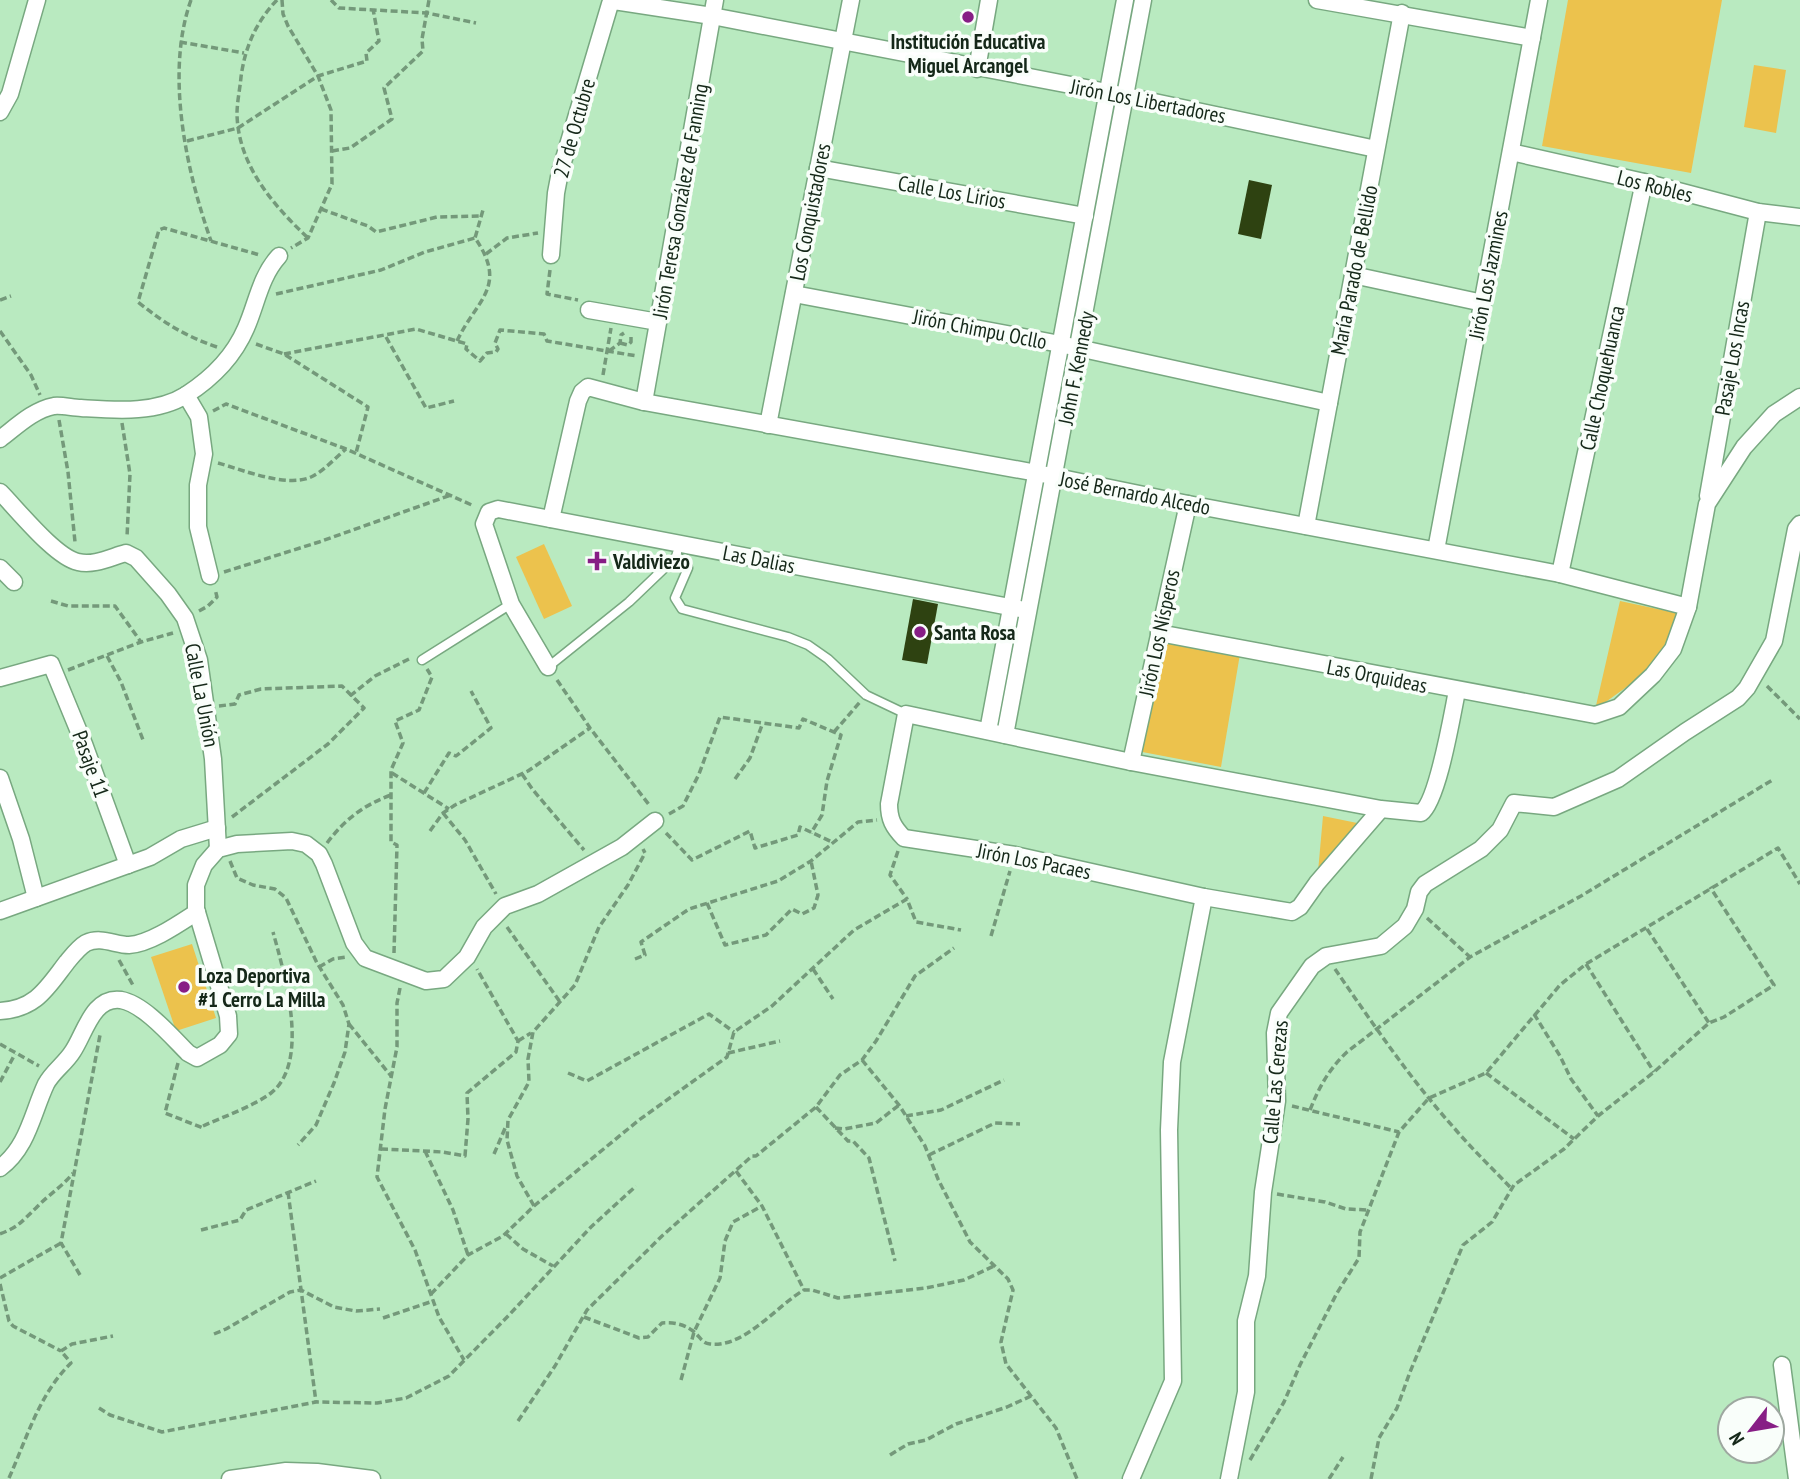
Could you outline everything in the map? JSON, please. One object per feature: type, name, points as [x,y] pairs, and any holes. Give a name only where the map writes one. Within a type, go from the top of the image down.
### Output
[{"type":"street","points":[[0,112],[10,94],[37,0]]},
{"type":"street","name":"Los Conquistadores","points":[[768,425],[851,0]]},
{"type":"street","points":[[977,69],[989,0]]},
{"type":"street","name":"John F. Kennedy","points":[[988,731],[1125,0]]},
{"type":"street","name":"John F. Kennedy","points":[[1006,735],[1143,0]]},
{"type":"street","points":[[1317,0],[1532,38]]},
{"type":"street","name":"Jirón Los Jazmines","points":[[1436,550],[1539,0]]},
{"type":"street","name":"Jirón Los Libertadores","points":[[610,4],[620,1],[714,8],[843,42],[1107,92],[1376,149]]},
{"type":"street","name":"27 de Octubre","points":[[551,255],[560,172],[610,4]]},
{"type":"street","name":"Jirón Teresa González de Fanning","points":[[644,402],[714,8]]},
{"type":"street","name":"María Parado de Bellido","points":[[1306,526],[1402,13]]},
{"type":"street","name":"Los Robles","points":[[1511,152],[1644,182],[1758,212],[1800,217]]},
{"type":"street","name":"Calle Los Lirios","points":[[818,169],[1085,216]]},
{"type":"street","name":"Calle Choquehuanca","points":[[1560,574],[1644,182]]},
{"type":"street","name":"Pasaje Los Incas","points":[[1595,715],[1619,707],[1653,675],[1673,649],[1688,607],[1758,212]]},
{"type":"street","points":[[0,439],[29,417],[52,408],[150,407],[186,395],[218,370],[242,338],[266,273],[277,258]]},
{"type":"street","points":[[1353,275],[1483,303]]},
{"type":"street","name":"Jirón Chimpu Ocllo","points":[[794,294],[1060,344],[1329,403]]},
{"type":"street","points":[[589,310],[658,322]]},
{"type":"street","name":"José Bernardo Alcedo","points":[[551,519],[578,401],[588,387],[644,402],[1055,476],[1188,504],[1560,574],[1688,607]]},
{"type":"street","points":[[186,395],[199,417],[204,454],[198,485],[198,527],[210,576]]},
{"type":"street","name":"Pasaje Los Incas","points":[[1707,504],[1744,447],[1774,414],[1800,397]]},
{"type":"street","points":[[0,492],[50,544],[76,562],[96,562],[126,553]]},
{"type":"street","name":"Jirón Los Nísperos","points":[[1131,762],[1188,504]]},
{"type":"street","name":"Las Dalias","points":[[489,512],[498,509],[551,519],[677,551],[1030,611]]},
{"type":"street","points":[[489,512],[484,524],[511,604],[548,667]]},
{"type":"street","points":[[1326,956],[1381,946],[1405,926],[1425,884],[1481,849],[1500,830],[1514,803],[1554,807],[1618,779],[1738,698],[1774,641],[1796,530],[1800,524]]},
{"type":"street","name":"Calle La Unión","points":[[126,553],[136,558],[168,594],[187,623],[199,660],[214,759],[217,828],[222,848]]},
{"type":"street","points":[[0,568],[14,582]]},
{"type":"street","name":"Las Orquideas","points":[[1159,633],[1595,715]]},
{"type":"street","points":[[0,678],[54,669]]},
{"type":"street","name":"Pasaje 11","points":[[54,669],[128,865]]},
{"type":"street","points":[[904,838],[889,818],[889,804],[906,713],[1131,762],[1381,809],[1421,813],[1429,805],[1440,768],[1457,691]]},
{"type":"street","points":[[0,778],[21,839],[36,898]]},
{"type":"street","name":"Jirón Los Pacaes","points":[[904,838],[1015,855],[1205,897],[1292,912],[1300,907],[1317,883],[1381,809]]},
{"type":"street","points":[[0,1168],[27,1135],[40,1097],[53,1073],[73,1051],[90,1018],[99,1007],[111,1000],[123,1000],[138,1007],[197,1058],[220,1045],[229,1034],[228,1016],[197,912],[196,885],[204,865],[222,848],[292,841],[306,844],[318,854],[354,943],[365,958],[426,981],[444,979],[467,957],[484,926],[505,906],[538,894],[622,847],[655,821]]},
{"type":"street","points":[[0,911],[150,857],[181,839],[217,828]]},
{"type":"street","points":[[1131,1479],[1173,1381],[1169,1130],[1172,1062],[1205,897]]},
{"type":"street","points":[[0,1011],[17,1010],[43,993],[88,943],[108,940],[129,945],[142,942],[197,912]]},
{"type":"street","name":"Calle Las Cerezas","points":[[1229,1479],[1246,1392],[1246,1331],[1257,1276],[1263,1192],[1277,1101],[1275,1033],[1279,1013],[1312,966],[1326,956]]},
{"type":"street","points":[[1782,1365],[1797,1479]]},
{"type":"street","points":[[230,1479],[286,1471],[372,1479]]},
{"type":"lane","points":[[548,667],[629,602],[677,551],[688,568],[675,598],[682,610],[808,645],[828,659],[866,695],[906,713]]},
{"type":"lane","points":[[422,660],[511,604]]},
{"type":"path","points":[[191,0],[180,42],[179,90],[197,201],[211,242]]},
{"type":"path","points":[[277,0],[254,32],[244,53],[237,112],[238,128],[248,163],[262,186],[281,213],[307,238],[332,184],[331,110],[318,76],[288,26],[283,14],[282,0]]},
{"type":"path","points":[[331,0],[339,8],[427,13],[476,23]]},
{"type":"path","points":[[332,151],[350,148],[392,119],[384,88],[423,51],[422,38],[429,0]]},
{"type":"path","points":[[187,141],[238,128],[318,76],[367,61],[366,52],[379,41],[373,9]]},
{"type":"path","points":[[180,42],[244,53]]},
{"type":"path","points":[[321,209],[368,226],[376,232],[437,217],[482,216]]},
{"type":"path","points":[[475,238],[483,210]]},
{"type":"path","points":[[232,352],[189,338],[138,302],[159,230],[164,228],[277,258]]},
{"type":"path","points":[[486,254],[507,238],[553,232]]},
{"type":"path","points":[[457,341],[466,320],[474,315],[491,283],[486,254],[475,238]]},
{"type":"path","points":[[255,299],[381,270],[475,238]]},
{"type":"path","points":[[551,255],[547,294],[585,301],[589,310]]},
{"type":"path","points":[[0,300],[11,296]]},
{"type":"path","points":[[602,381],[612,321]]},
{"type":"path","points":[[284,354],[416,329],[467,344],[466,349],[480,361],[487,353],[496,352],[498,349],[495,342],[500,330],[544,334],[547,341],[652,358]]},
{"type":"path","points":[[0,331],[52,408],[68,472],[75,542],[50,544]]},
{"type":"path","points":[[385,336],[426,408],[454,401]]},
{"type":"path","points":[[242,338],[284,354],[368,407],[356,453]]},
{"type":"path","points":[[608,351],[620,343]]},
{"type":"path","points":[[199,417],[226,404],[356,453],[489,512]]},
{"type":"path","points":[[120,409],[130,474],[126,553]]},
{"type":"path","points":[[203,460],[274,478],[299,481],[314,476],[346,449]]},
{"type":"path","points":[[54,669],[107,656],[187,623],[217,597],[210,576],[319,542],[451,495]]},
{"type":"path","points":[[51,601],[68,606],[115,606],[141,642]]},
{"type":"path","points":[[351,696],[375,676],[418,655],[432,677],[419,710],[395,721],[403,743],[391,773],[391,842],[397,845],[397,1047],[377,1177],[415,1250],[439,1317],[464,1360]]},
{"type":"path","points":[[107,656],[130,701],[143,740]]},
{"type":"path","points":[[548,667],[590,728],[652,809],[655,821],[692,860],[750,831],[755,848],[798,835],[800,827],[832,842]]},
{"type":"path","points":[[1755,674],[1800,719]]},
{"type":"path","points":[[206,707],[235,704],[239,695],[261,689],[342,686],[364,708],[328,744],[217,828]]},
{"type":"path","points":[[424,793],[449,753],[456,756],[491,727],[471,691]]},
{"type":"path","points":[[834,732],[866,695]]},
{"type":"path","points":[[655,821],[683,806],[699,774],[720,718],[799,728],[803,719],[841,735],[827,781],[822,815],[811,833]]},
{"type":"path","points":[[735,779],[750,758],[762,724]]},
{"type":"path","points":[[430,831],[449,809],[522,774],[590,728]]},
{"type":"path","points":[[391,773],[449,809]]},
{"type":"path","points":[[522,774],[595,862]]},
{"type":"path","points":[[1310,1110],[1318,1090],[1334,1064],[1470,957],[1581,897],[1774,779]]},
{"type":"path","points":[[318,854],[335,832],[366,804],[391,795]]},
{"type":"path","points":[[443,813],[465,840],[489,885],[505,906],[506,925],[560,1002]]},
{"type":"path","points":[[635,959],[645,955],[641,942],[689,909],[778,881],[811,861],[858,822],[889,818]]},
{"type":"path","points":[[518,1041],[533,1032],[575,985],[598,927],[628,886],[645,853],[637,834]]},
{"type":"path","points":[[904,838],[890,875],[907,899],[916,922],[961,930]]},
{"type":"path","points":[[222,848],[237,878],[253,885],[275,889],[286,898],[319,967],[344,1005],[349,1024],[345,1052],[334,1083],[316,1125],[298,1145]]},
{"type":"path","points":[[1248,1463],[1284,1402],[1337,1293],[1359,1258],[1360,1232],[1399,1132],[1429,1098],[1486,1073],[1560,985],[1586,964],[1647,929],[1710,887],[1778,848],[1800,884]]},
{"type":"path","points":[[991,936],[1015,855]]},
{"type":"path","points":[[707,902],[725,944],[766,935],[792,909],[802,914],[814,908],[818,895],[811,861]]},
{"type":"path","points":[[1371,1479],[1379,1438],[1397,1408],[1409,1372],[1463,1245],[1493,1222],[1511,1188],[1564,1149],[1598,1116],[1654,1072],[1709,1023],[1724,1017],[1773,985],[1710,887]]},
{"type":"path","points":[[431,1294],[468,1255],[506,1234],[534,1206],[639,1120],[727,1057],[734,1032],[772,1006],[854,930],[907,899]]},
{"type":"path","points":[[1415,909],[1470,957]]},
{"type":"path","points":[[1647,929],[1709,1023]]},
{"type":"path","points":[[182,1047],[165,1113],[203,1127],[271,1093],[282,1081],[290,1056],[291,1024],[288,990],[273,932]]},
{"type":"path","points":[[108,940],[141,999],[138,1007]]},
{"type":"path","points":[[518,1421],[584,1317],[610,1286],[736,1171],[816,1107],[840,1075],[862,1060],[915,976],[954,947]]},
{"type":"path","points":[[1326,956],[1377,1030],[1429,1098],[1511,1188]]},
{"type":"path","points":[[319,967],[346,957],[365,958]]},
{"type":"path","points":[[381,1149],[465,1156],[467,1094],[516,1052],[518,1041],[485,981],[467,957]]},
{"type":"path","points":[[1586,964],[1654,1072]]},
{"type":"path","points":[[813,969],[833,999]]},
{"type":"path","points":[[568,1073],[587,1082],[709,1014],[734,1032]]},
{"type":"path","points":[[1534,1014],[1571,1079],[1598,1116]]},
{"type":"path","points":[[349,1024],[391,1076]]},
{"type":"path","points":[[80,1275],[61,1243],[101,1032]]},
{"type":"path","points":[[494,1154],[508,1121],[530,1082],[528,1059],[533,1032]]},
{"type":"path","points":[[728,1053],[780,1041]]},
{"type":"path","points":[[0,1044],[53,1073]]},
{"type":"path","points":[[0,1082],[16,1054]]},
{"type":"path","points":[[862,1060],[906,1116],[929,1155],[937,1179],[970,1242],[1008,1279],[1013,1290],[1002,1353],[1006,1364],[1056,1428],[1076,1478]]},
{"type":"path","points":[[1486,1073],[1574,1139]]},
{"type":"path","points":[[906,1116],[941,1110],[1004,1080]]},
{"type":"path","points":[[1277,1101],[1399,1132]]},
{"type":"path","points":[[833,1128],[876,1124],[899,1105]]},
{"type":"path","points":[[816,1107],[833,1128],[848,1141],[853,1141],[869,1158],[895,1261]]},
{"type":"path","points":[[508,1121],[507,1140],[517,1176],[534,1206]]},
{"type":"path","points":[[929,1155],[995,1123],[1020,1124]]},
{"type":"path","points":[[425,1151],[453,1210],[468,1255]]},
{"type":"path","points":[[0,1234],[24,1221],[64,1184],[74,1171]]},
{"type":"path","points":[[736,1171],[762,1206],[804,1290]]},
{"type":"path","points":[[201,1230],[240,1220],[246,1210],[316,1181]]},
{"type":"path","points":[[99,1408],[110,1415],[162,1432],[316,1402],[377,1403],[406,1398],[449,1376],[591,1227],[636,1186]]},
{"type":"path","points":[[288,1192],[316,1402]]},
{"type":"path","points":[[1263,1192],[1325,1202],[1346,1209],[1368,1210]]},
{"type":"path","points":[[681,1380],[694,1332],[720,1278],[725,1241],[733,1222],[762,1206]]},
{"type":"path","points":[[506,1234],[523,1249],[554,1266]]},
{"type":"path","points":[[0,1278],[61,1243]]},
{"type":"path","points":[[584,1317],[639,1338],[648,1337],[662,1323],[675,1322],[694,1332],[703,1342],[724,1343],[762,1323],[804,1290],[838,1298],[926,1288],[964,1280],[994,1266]]},
{"type":"path","points":[[0,1284],[9,1321],[13,1326],[61,1351],[71,1363],[41,1403],[9,1478]]},
{"type":"path","points":[[214,1334],[290,1292],[301,1290],[334,1307],[356,1311],[380,1309]]},
{"type":"path","points":[[383,1318],[433,1301]]},
{"type":"path","points":[[61,1351],[72,1344],[113,1336]]},
{"type":"path","points":[[890,1455],[908,1444],[926,1440],[956,1424],[1031,1396]]},
{"type":"path","points":[[1329,1479],[1343,1457]]},
{"type":"shaded area","points":[[1568,0],[1722,0],[1691,173],[1542,146]]},
{"type":"shaded area","points":[[1754,65],[1786,70],[1776,133],[1744,127]]},
{"type":"shaded area","points":[[544,544],[572,606],[544,619],[516,557]]},
{"type":"shaded area","points":[[1620,601],[1681,614],[1675,632],[1658,659],[1636,680],[1595,710]]},
{"type":"shaded area","points":[[1160,640],[1240,654],[1221,767],[1137,751]]},
{"type":"shaded area","points":[[1323,816],[1367,825],[1317,883]]},
{"type":"shaded area","name":"Loza Deportiva #1 Cerro La Milla","points":[[192,944],[216,1018],[176,1031],[151,957]]},
{"type":"building","points":[[1249,180],[1272,185],[1261,239],[1238,234]]},
{"type":"building","name":"Santa Rosa","points":[[913,599],[938,604],[927,664],[902,660]]},
{"type":"place","name":"Institución Educativa Miguel Arcangel","points":[[968,17]]},
{"type":"place","name":"Valdiviezo","points":[[597,561]]},
{"type":"place","name":"Santa Rosa","points":[[920,632]]},
{"type":"place","name":"Loza Deportiva #1 Cerro La Milla","points":[[184,987]]}]
